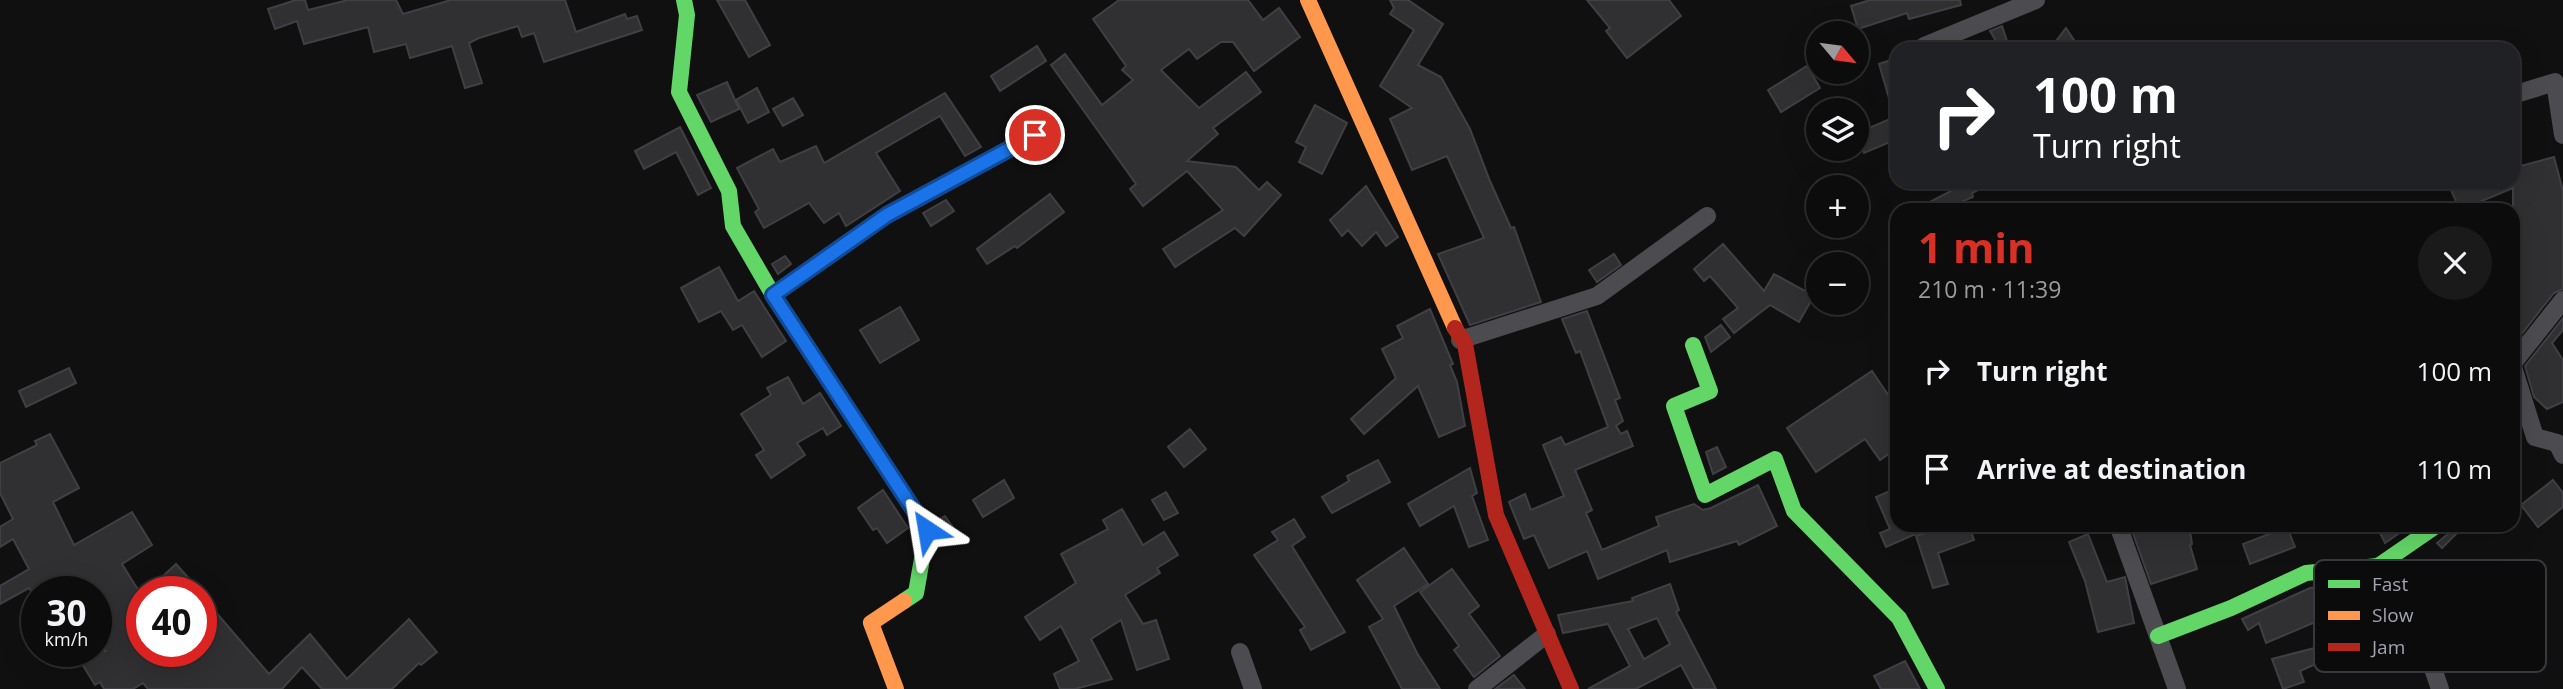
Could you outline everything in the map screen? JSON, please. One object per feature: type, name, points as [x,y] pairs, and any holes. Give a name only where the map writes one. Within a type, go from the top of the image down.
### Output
[{"type":"street","points":[[684,0],[687,15],[679,92],[729,191],[733,226],[773,295],[927,530],[916,593],[871,623],[896,689]]},
{"type":"street","points":[[1308,0],[1460,340],[1465,344],[1496,515],[1570,689]]},
{"type":"street","points":[[1934,42],[2036,0]]},
{"type":"street","points":[[2520,93],[2555,82],[2563,135]]},
{"type":"street","points":[[773,295],[887,215],[1035,135]]},
{"type":"street","points":[[1460,340],[1597,296],[1707,216]]},
{"type":"street","points":[[2520,356],[2563,300]]},
{"type":"street","points":[[1693,345],[1710,391],[1674,406],[1705,495],[1775,459],[1794,511],[1899,618],[1937,689]]},
{"type":"street","points":[[2520,388],[2535,437],[2557,443],[2563,454]]},
{"type":"street","points":[[2121,532],[2177,689]]},
{"type":"street","points":[[2387,560],[2427,532]]},
{"type":"street","points":[[2158,636],[2231,608],[2306,573],[2314,572]]},
{"type":"street","points":[[1477,689],[1547,634]]},
{"type":"street","points":[[1240,652],[1253,689]]},
{"type":"street","points":[[2434,672],[2440,689]]},
{"type":"building","points":[[296,0],[305,0],[308,10],[348,0],[396,0],[403,14],[451,0],[565,0],[576,32],[625,14],[627,19],[637,16],[642,30],[544,62],[534,33],[522,37],[518,26],[479,38],[469,43],[482,83],[465,88],[452,46],[410,58],[406,44],[374,52],[368,27],[304,44],[297,21],[275,29],[268,9]]},
{"type":"building","points":[[717,0],[745,0],[770,45],[749,57]]},
{"type":"building","points":[[1119,0],[1248,0],[1263,20],[1279,8],[1300,37],[1254,71],[1233,42],[1221,42],[1197,59],[1189,49],[1161,70],[1199,108],[1246,72],[1261,92],[1213,128],[1218,134],[1187,161],[1236,167],[1259,190],[1267,182],[1281,195],[1244,236],[1235,228],[1175,267],[1163,249],[1223,210],[1187,171],[1143,206],[1130,189],[1136,184],[1051,65],[1065,54],[1102,105],[1133,80],[1122,70],[1126,66],[1093,19]]},
{"type":"building","points":[[1390,0],[1408,0],[1443,24],[1418,65],[1441,77],[1470,129],[1511,228],[1514,227],[1541,302],[1470,325],[1438,254],[1484,238],[1447,156],[1412,170],[1390,119],[1412,108],[1380,86],[1414,30],[1390,14],[1394,8]]},
{"type":"building","points":[[1587,0],[1669,0],[1681,16],[1627,58],[1606,31],[1610,28]]},
{"type":"building","points":[[1870,0],[1960,0],[1961,5],[1909,19],[1907,13],[1869,25],[1869,21],[1856,21],[1851,6]]},
{"type":"building","points":[[2002,26],[2007,42],[1996,42],[1990,31]]},
{"type":"building","points":[[2066,28],[2075,42],[2055,42]]},
{"type":"building","points":[[1037,46],[1046,61],[1000,91],[991,76]]},
{"type":"building","points":[[1890,60],[1890,102],[1879,64]]},
{"type":"building","points":[[1806,67],[1806,84],[1818,84],[1820,88],[1781,112],[1768,90]]},
{"type":"building","points":[[727,82],[739,109],[711,122],[697,95]]},
{"type":"building","points":[[757,88],[769,112],[748,123],[736,100]]},
{"type":"building","points":[[945,93],[981,147],[965,156],[940,116],[876,153],[900,191],[846,226],[839,213],[824,223],[809,203],[764,228],[755,212],[759,209],[737,168],[773,149],[780,162],[816,146],[824,163]]},
{"type":"building","points":[[793,98],[803,115],[783,126],[773,109]]},
{"type":"building","points":[[1315,105],[1347,123],[1322,174],[1299,162],[1306,147],[1296,142]]},
{"type":"building","points":[[1890,119],[1890,142],[1869,151],[1869,128]]},
{"type":"building","points":[[680,127],[711,188],[698,195],[676,152],[644,169],[635,151]]},
{"type":"building","points":[[2554,157],[2563,191],[2563,289],[2554,293],[2520,336],[2520,203],[2513,203],[2513,189],[2520,189],[2520,166]]},
{"type":"building","points":[[1366,186],[1398,237],[1386,246],[1376,232],[1362,246],[1348,230],[1342,236],[1330,220]]},
{"type":"building","points":[[1950,189],[1980,189],[1972,193],[1973,197],[1959,203],[1928,203],[1951,191]]},
{"type":"building","points":[[2450,189],[2511,189],[2477,203],[2457,203]]},
{"type":"building","points":[[1050,194],[1064,212],[1017,248],[1015,246],[987,264],[977,249]]},
{"type":"building","points":[[946,200],[954,211],[931,226],[923,213]]},
{"type":"building","points":[[1723,244],[1764,291],[1774,274],[1806,292],[1806,310],[1799,322],[1770,305],[1734,333],[1723,319],[1738,308],[1710,276],[1704,281],[1694,269]]},
{"type":"building","points":[[1614,254],[1621,265],[1597,282],[1589,270]]},
{"type":"building","points":[[785,256],[791,264],[778,274],[772,264]]},
{"type":"building","points":[[719,267],[738,301],[754,291],[786,341],[762,357],[742,325],[733,330],[721,311],[699,322],[681,288]]},
{"type":"building","points":[[900,307],[919,340],[880,363],[860,330]]},
{"type":"building","points":[[1430,309],[1453,364],[1450,365],[1457,382],[1465,426],[1439,437],[1418,386],[1364,434],[1351,419],[1396,378],[1382,349],[1403,338],[1397,326]]},
{"type":"building","points":[[1587,311],[1620,398],[1615,400],[1623,421],[1616,426],[1621,434],[1627,431],[1633,446],[1575,470],[1592,510],[1586,513],[1602,550],[1659,526],[1656,517],[1694,504],[1703,510],[1711,508],[1758,485],[1777,526],[1739,545],[1737,541],[1670,562],[1667,550],[1598,579],[1587,551],[1549,568],[1534,535],[1524,539],[1509,502],[1525,494],[1531,510],[1564,496],[1543,445],[1561,437],[1565,445],[1608,427],[1580,351],[1576,353],[1562,319]]},
{"type":"building","points":[[2563,318],[2563,330],[2552,343],[2563,360],[2563,402],[2547,409],[2534,397],[2525,366]]},
{"type":"building","points":[[1721,325],[1730,337],[1711,352],[1705,337]]},
{"type":"building","points":[[69,368],[76,383],[26,407],[19,391]]},
{"type":"building","points":[[1872,371],[1890,398],[1890,453],[1880,460],[1865,439],[1816,472],[1787,428]]},
{"type":"building","points":[[788,377],[803,404],[820,393],[841,426],[827,435],[823,428],[797,443],[805,455],[771,478],[756,455],[764,450],[741,414],[771,395],[767,388]]},
{"type":"building","points":[[1190,429],[1206,449],[1184,467],[1168,447]]},
{"type":"building","points":[[50,434],[79,488],[53,502],[74,545],[132,512],[152,545],[122,564],[130,576],[126,576],[126,667],[217,667],[217,614],[269,674],[310,634],[347,679],[409,619],[437,652],[421,665],[419,663],[392,689],[322,689],[302,667],[282,689],[148,689],[143,683],[133,689],[104,689],[100,682],[95,685],[84,667],[112,667],[112,576],[21,576],[21,592],[0,604],[0,586],[29,569],[13,539],[0,547],[0,527],[13,519],[0,493],[0,463],[37,445],[35,441]]},
{"type":"building","points":[[1717,447],[1726,467],[1713,474],[1706,452]]},
{"type":"building","points":[[1378,460],[1390,482],[1332,513],[1322,497],[1349,481],[1347,476]]},
{"type":"building","points":[[1470,468],[1477,493],[1472,496],[1488,540],[1469,547],[1454,506],[1420,526],[1408,504]]},
{"type":"building","points":[[1004,480],[1014,498],[983,517],[973,500]]},
{"type":"building","points":[[2553,480],[2563,493],[2563,507],[2538,527],[2521,505]]},
{"type":"building","points":[[883,490],[908,528],[887,543],[877,528],[873,530],[858,508]]},
{"type":"building","points":[[1890,491],[1890,529],[1876,497]]},
{"type":"building","points":[[1166,492],[1178,513],[1164,520],[1152,500]]},
{"type":"building","points":[[1122,509],[1143,545],[1164,532],[1178,555],[1157,568],[1160,573],[1125,595],[1143,624],[1156,620],[1169,659],[1137,670],[1121,620],[1091,639],[1112,679],[1075,689],[1060,689],[1054,674],[1079,661],[1061,626],[1040,640],[1025,617],[1076,583],[1061,554],[1108,529],[1103,520]]},
{"type":"building","points":[[945,516],[957,533],[940,544],[942,532],[938,520]]},
{"type":"building","points":[[1294,519],[1305,537],[1292,546],[1345,632],[1311,650],[1300,630],[1305,627],[1254,555],[1278,540],[1272,532]]},
{"type":"building","points":[[1890,529],[1890,532],[1920,532],[1886,547],[1880,533]]},
{"type":"building","points":[[1927,532],[1971,532],[1974,540],[1938,553],[1948,584],[1933,588],[1916,536]]},
{"type":"building","points":[[2132,532],[2190,532],[2190,545],[2197,569],[2151,584]]},
{"type":"building","points":[[2274,532],[2289,532],[2295,547],[2250,564],[2243,544]]},
{"type":"building","points":[[2380,532],[2401,532],[2385,543]]},
{"type":"building","points":[[2458,532],[2442,548],[2437,543],[2449,533]]},
{"type":"building","points":[[2088,534],[2107,582],[2125,577],[2134,623],[2098,632],[2085,581],[2069,542]]},
{"type":"building","points":[[1404,548],[1428,584],[1394,606],[1417,653],[1440,689],[1402,689],[1369,627],[1383,619],[1357,580]]},
{"type":"building","points":[[176,564],[187,576],[163,576]]},
{"type":"building","points":[[1452,569],[1479,606],[1469,614],[1500,656],[1474,677],[1454,650],[1459,646],[1420,592]]},
{"type":"building","points":[[1670,584],[1679,610],[1676,612],[1716,689],[1694,689],[1681,665],[1636,689],[1588,689],[1630,666],[1608,624],[1563,633],[1558,615],[1633,601],[1632,598]],"holes":[[[1657,618],[1670,644],[1644,659],[1628,629]]]},
{"type":"building","points":[[2314,588],[2314,623],[2266,643],[2259,623],[2248,630],[2242,619]]},
{"type":"building","points":[[2314,648],[2314,665],[2300,671],[2304,682],[2283,689],[2272,659]]},
{"type":"building","points":[[1905,661],[1920,689],[1881,689],[1874,676]]},
{"type":"building","points":[[1514,675],[1525,689],[1495,689]]},
{"type":"traffic: fast","points":[[684,0],[687,15],[679,92],[729,191],[733,226],[773,295],[927,530],[916,593],[904,601]]},
{"type":"traffic: fast","points":[[1693,345],[1710,391],[1674,406],[1705,495],[1775,459],[1794,511],[1899,618],[1937,689]]},
{"type":"traffic: fast","points":[[2387,560],[2427,532]]},
{"type":"traffic: fast","points":[[2158,636],[2231,608],[2306,573],[2314,572]]},
{"type":"traffic: slow","points":[[1308,0],[1455,328]]},
{"type":"traffic: slow","points":[[896,689],[871,623],[904,601]]},
{"type":"traffic: jam","points":[[773,295],[887,215],[1035,135]]},
{"type":"traffic: jam","points":[[1455,328],[1465,344],[1496,515],[1571,689]]},
{"type":"route","points":[[927,530],[773,295],[887,215],[1035,135]]}]
